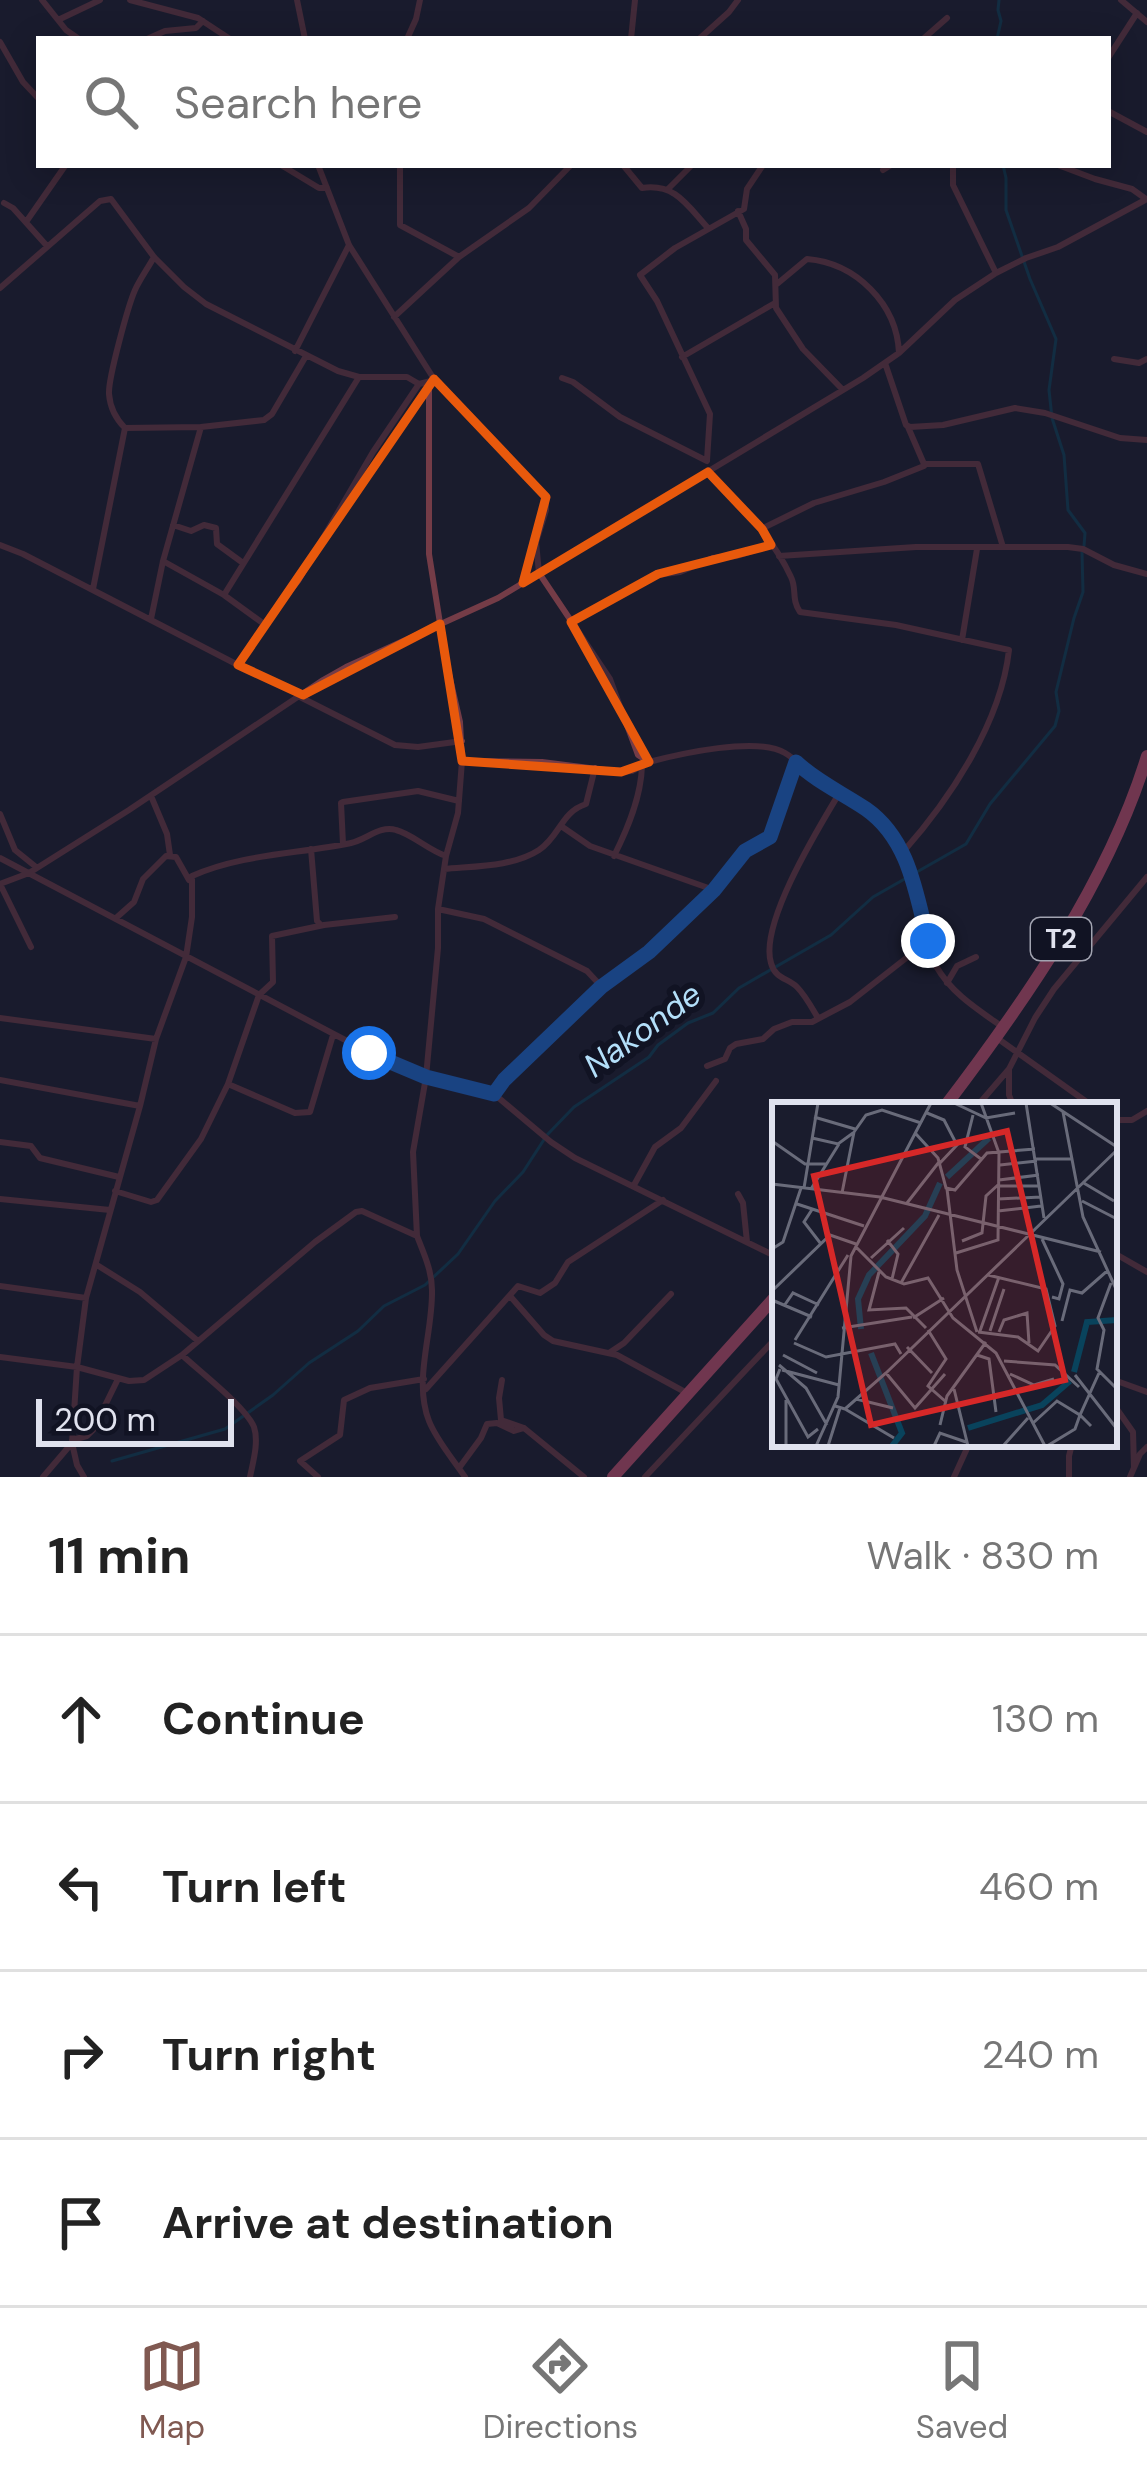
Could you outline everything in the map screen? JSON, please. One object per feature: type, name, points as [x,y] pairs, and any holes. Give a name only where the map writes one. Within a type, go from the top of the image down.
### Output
[{"type":"highway","name":"T2","points":[[948,1102],[1040,975],[1084,898],[1145,771],[1147,756]]},
{"type":"highway","points":[[613,1477],[772,1306]]},
{"type":"street","points":[[42,0],[76,36]]},
{"type":"street","points":[[58,20],[100,0]]},
{"type":"street","points":[[130,0],[181,12],[226,36]]},
{"type":"street","points":[[297,0],[304,36]]},
{"type":"street","points":[[408,36],[420,0]]},
{"type":"street","points":[[631,36],[635,0]]},
{"type":"street","points":[[1121,0],[1147,22]]},
{"type":"street","points":[[701,36],[734,2]]},
{"type":"street","points":[[1111,53],[1137,14]]},
{"type":"street","points":[[926,36],[946,18]]},
{"type":"street","points":[[154,36],[196,28],[203,21]]},
{"type":"street","points":[[0,42],[36,96]]},
{"type":"street","points":[[1111,113],[1147,132]]},
{"type":"street","points":[[26,222],[64,168]]},
{"type":"street","points":[[285,168],[327,188]]},
{"type":"street","points":[[319,168],[350,244],[427,382],[546,497],[536,542],[539,573],[610,679],[633,745],[646,764]]},
{"type":"street","points":[[400,168],[400,225],[459,257]]},
{"type":"street","points":[[394,317],[459,257],[529,208],[568,168]]},
{"type":"street","points":[[625,168],[642,188],[658,186],[681,199],[708,228]]},
{"type":"street","points":[[667,190],[689,168]]},
{"type":"street","points":[[761,168],[747,189],[744,209],[675,248],[640,275],[710,414],[707,460],[711,470],[762,529],[794,582],[792,598],[798,610],[1008,649],[994,710],[960,777],[903,852]]},
{"type":"street","points":[[952,168],[953,185],[997,274]]},
{"type":"street","points":[[31,947],[0,884],[32,870],[346,667],[497,598],[711,470],[899,353],[955,300],[997,274],[1147,199],[1132,189],[1066,168]]},
{"type":"street","points":[[0,288],[106,199],[115,202],[154,257],[206,304],[338,371],[427,382]]},
{"type":"street","points":[[4,203],[46,245]]},
{"type":"street","points":[[738,211],[746,240],[775,275],[775,303],[802,350],[842,389]]},
{"type":"street","points":[[295,351],[350,244]]},
{"type":"street","points":[[93,590],[125,428],[113,411],[110,375],[134,292],[154,257]]},
{"type":"street","points":[[777,284],[807,259],[844,267],[858,275],[892,318],[899,353]]},
{"type":"street","points":[[682,358],[775,303]]},
{"type":"street","points":[[125,428],[201,427],[270,417],[305,356]]},
{"type":"street","points":[[1114,358],[1139,363],[1147,359]]},
{"type":"street","points":[[884,362],[920,461],[927,465]]},
{"type":"street","points":[[224,595],[358,377]]},
{"type":"street","points":[[562,378],[620,417],[707,460]]},
{"type":"street","points":[[427,382],[429,554],[462,760],[438,909],[426,1077],[412,1152],[417,1236],[432,1289],[424,1391],[429,1421],[465,1477]]},
{"type":"street","points":[[238,665],[298,581],[373,452],[427,382]]},
{"type":"street","points":[[908,426],[943,425],[1015,408],[1120,438],[1147,440]]},
{"type":"street","points":[[151,619],[201,427]]},
{"type":"street","points":[[762,529],[814,503],[927,465],[978,464],[1003,547]]},
{"type":"street","points":[[173,525],[191,531],[207,524],[216,528],[218,545],[244,563]]},
{"type":"street","points":[[0,545],[395,745],[462,741]]},
{"type":"street","points":[[571,622],[657,575],[771,545]]},
{"type":"street","points":[[778,556],[916,548],[1083,549],[1114,565],[1147,574]]},
{"type":"street","points":[[962,640],[978,548]]},
{"type":"street","points":[[163,561],[264,624]]},
{"type":"street","points":[[462,760],[542,762],[622,772],[699,750],[778,749],[892,832],[903,852],[936,966],[947,983],[1018,1053],[1087,1102]]},
{"type":"street","points":[[494,1094],[601,987],[649,952],[714,890],[745,851],[773,833],[796,762]]},
{"type":"street","points":[[614,856],[627,830],[646,764]]},
{"type":"street","points":[[444,869],[497,864],[534,853],[569,812],[588,802],[595,768]]},
{"type":"street","points":[[343,844],[340,803],[418,791],[459,801]]},
{"type":"street","points":[[818,1018],[796,985],[782,980],[771,964],[771,930],[840,792]]},
{"type":"street","points":[[151,795],[170,855]]},
{"type":"street","points":[[0,814],[15,850],[32,870]]},
{"type":"street","points":[[561,826],[590,846],[714,890]]},
{"type":"street","points":[[84,1477],[72,1441],[86,1298],[156,1039],[185,957],[194,874],[343,844],[388,829],[446,856]]},
{"type":"street","points":[[311,849],[317,921],[324,925]]},
{"type":"street","points":[[170,855],[176,857],[191,883]]},
{"type":"street","points":[[115,920],[136,900],[148,873],[170,855]]},
{"type":"street","points":[[0,858],[32,870],[115,920],[385,1061],[494,1094],[575,1158],[772,1254]]},
{"type":"street","points":[[981,1102],[1009,1069],[1054,989],[1147,877]]},
{"type":"street","points":[[438,909],[484,919],[587,970],[601,987]]},
{"type":"street","points":[[115,1191],[151,1202],[161,1198],[201,1139],[228,1084],[259,995],[273,982],[272,936],[395,917]]},
{"type":"street","points":[[706,1066],[725,1059],[736,1044],[763,1040],[774,1029],[809,1022],[850,1002],[928,941]]},
{"type":"street","points":[[947,983],[957,966],[976,957]]},
{"type":"street","points":[[0,1018],[156,1039]]},
{"type":"street","points":[[228,1084],[295,1113],[310,1112],[333,1035]]},
{"type":"street","points":[[1009,1069],[1011,1102]]},
{"type":"street","points":[[0,1080],[140,1106]]},
{"type":"street","points":[[634,1186],[655,1148],[681,1128],[716,1081]]},
{"type":"street","points":[[1117,1120],[1132,1120],[1147,1111]]},
{"type":"street","points":[[0,1142],[31,1146],[40,1158],[119,1177]]},
{"type":"street","points":[[738,1193],[747,1242]]},
{"type":"street","points":[[0,1199],[110,1210]]},
{"type":"street","points":[[424,1391],[521,1286],[540,1293],[555,1283],[568,1262],[663,1200]]},
{"type":"street","points":[[0,1357],[144,1380],[182,1355],[356,1212],[369,1213],[417,1236]]},
{"type":"street","points":[[1117,1254],[1147,1273]]},
{"type":"street","points":[[97,1265],[140,1292],[198,1341]]},
{"type":"street","points":[[0,1286],[86,1298]]},
{"type":"street","points":[[609,1353],[670,1294]]},
{"type":"street","points":[[510,1296],[548,1338],[609,1353],[688,1394]]},
{"type":"street","points":[[645,1477],[772,1342]]},
{"type":"street","points":[[182,1355],[254,1427],[250,1477]]},
{"type":"street","points":[[43,1477],[72,1441],[90,1433],[118,1379]]},
{"type":"street","points":[[318,1477],[300,1461],[340,1435],[344,1400],[376,1387],[424,1379]]},
{"type":"street","points":[[502,1381],[499,1417],[524,1428],[584,1477]]},
{"type":"street","points":[[1117,1381],[1147,1392]]},
{"type":"street","points":[[1117,1409],[1133,1432],[1134,1467]]},
{"type":"street","points":[[459,1468],[487,1424],[514,1431],[524,1428]]},
{"type":"street","points":[[954,1477],[968,1447]]},
{"type":"street","points":[[1069,1477],[1071,1447]]},
{"type":"street","points":[[1130,1477],[1147,1447]]},
{"type":"highlighted area","points":[[434,379],[546,497],[523,583],[708,472],[762,529],[771,545],[658,574],[571,622],[649,762],[621,772],[462,761],[440,624],[303,695],[238,665]]},
{"type":"waterway","name":"Nakonde","points":[[998,36],[999,0]]},
{"type":"waterway","name":"Nakonde","points":[[1004,168],[1006,210],[1056,339],[1049,390],[1052,418],[1064,455],[1068,510],[1085,533],[1084,546]]},
{"type":"waterway","name":"Nakonde","points":[[112,1461],[225,1429],[273,1395],[384,1306],[425,1285],[458,1254],[547,1135],[574,1107],[649,1057],[688,1023],[713,1013],[739,988],[831,935],[873,897],[966,844],[990,804],[1055,726],[1056,692],[1083,592],[1082,552]]},
{"type":"route","points":[[369,1053],[426,1077],[494,1094],[601,987],[649,952],[714,890],[745,851],[770,837],[796,762],[892,832],[903,852],[928,941]]}]
